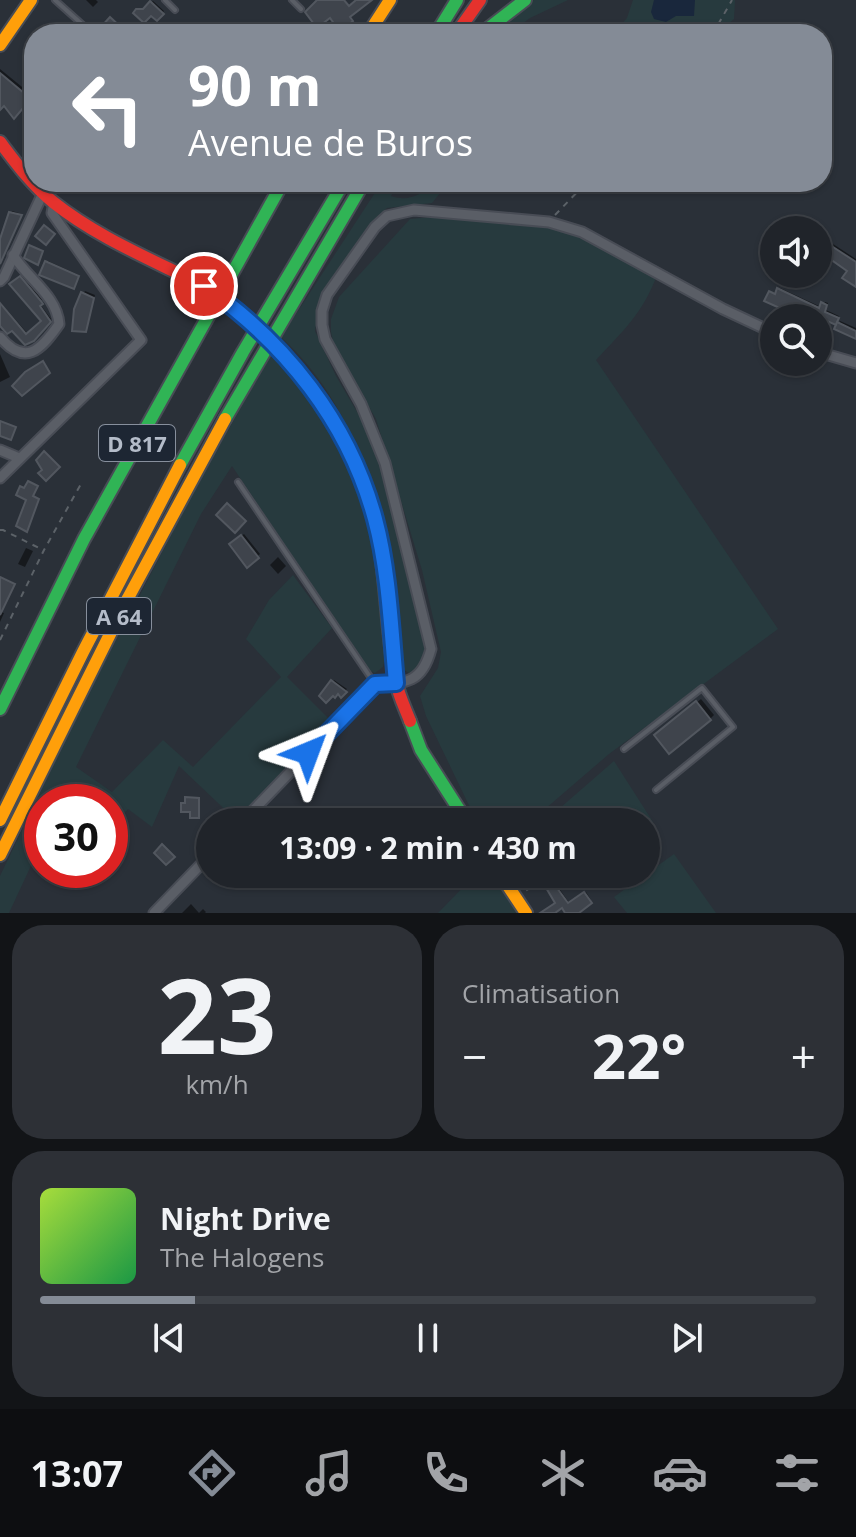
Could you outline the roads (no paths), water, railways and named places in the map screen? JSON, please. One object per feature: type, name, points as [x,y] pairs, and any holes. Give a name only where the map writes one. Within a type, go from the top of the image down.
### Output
[{"type":"main road","points":[[0,45],[31,0]]},
{"type":"main road","points":[[374,24],[390,0]]},
{"type":"main road","points":[[442,24],[457,0]]},
{"type":"main road","points":[[463,24],[480,0]]},
{"type":"main road","points":[[494,24],[525,0]]},
{"type":"main road","points":[[0,142],[24,170]]},
{"type":"main road","name":"D 817","points":[[0,709],[84,539],[277,192]]},
{"type":"main road","name":"A 64","points":[[0,820],[58,699],[166,491],[230,374],[338,192]]},
{"type":"main road","name":"A 64","points":[[0,855],[72,705],[180,499],[358,192]]},
{"type":"main road","points":[[335,230],[351,221],[370,192]]},
{"type":"main road","points":[[43,193],[105,236],[204,286],[248,319],[288,358],[340,432],[376,521],[396,683],[421,750],[458,808]]},
{"type":"main road","points":[[509,888],[526,913]]},
{"type":"street","points":[[0,281],[43,193]]},
{"type":"street","points":[[0,478],[141,340],[52,213],[54,202]]},
{"type":"street","points":[[255,808],[375,684],[396,683],[415,677],[426,668],[431,649],[385,463],[361,404],[325,339],[322,311],[327,295],[375,227],[387,216],[414,210],[549,222],[582,232],[760,326]]},
{"type":"street","points":[[0,337],[12,351],[24,354],[41,348],[59,324],[58,308],[13,255]]},
{"type":"street","points":[[8,269],[22,268]]},
{"type":"street","points":[[832,356],[856,363]]},
{"type":"street","points":[[0,450],[19,458]]},
{"type":"street","points":[[154,913],[196,870]]},
{"type":"lane","points":[[55,0],[82,24]]},
{"type":"lane","points":[[165,0],[175,10]]},
{"type":"lane","points":[[292,0],[301,9]]},
{"type":"lane","points":[[238,482],[375,684]]},
{"type":"lane","points":[[624,749],[702,688],[733,727],[656,790]]},
{"type":"water","points":[[654,0],[695,0],[694,16],[676,16],[666,22],[654,19],[651,12]]}]
